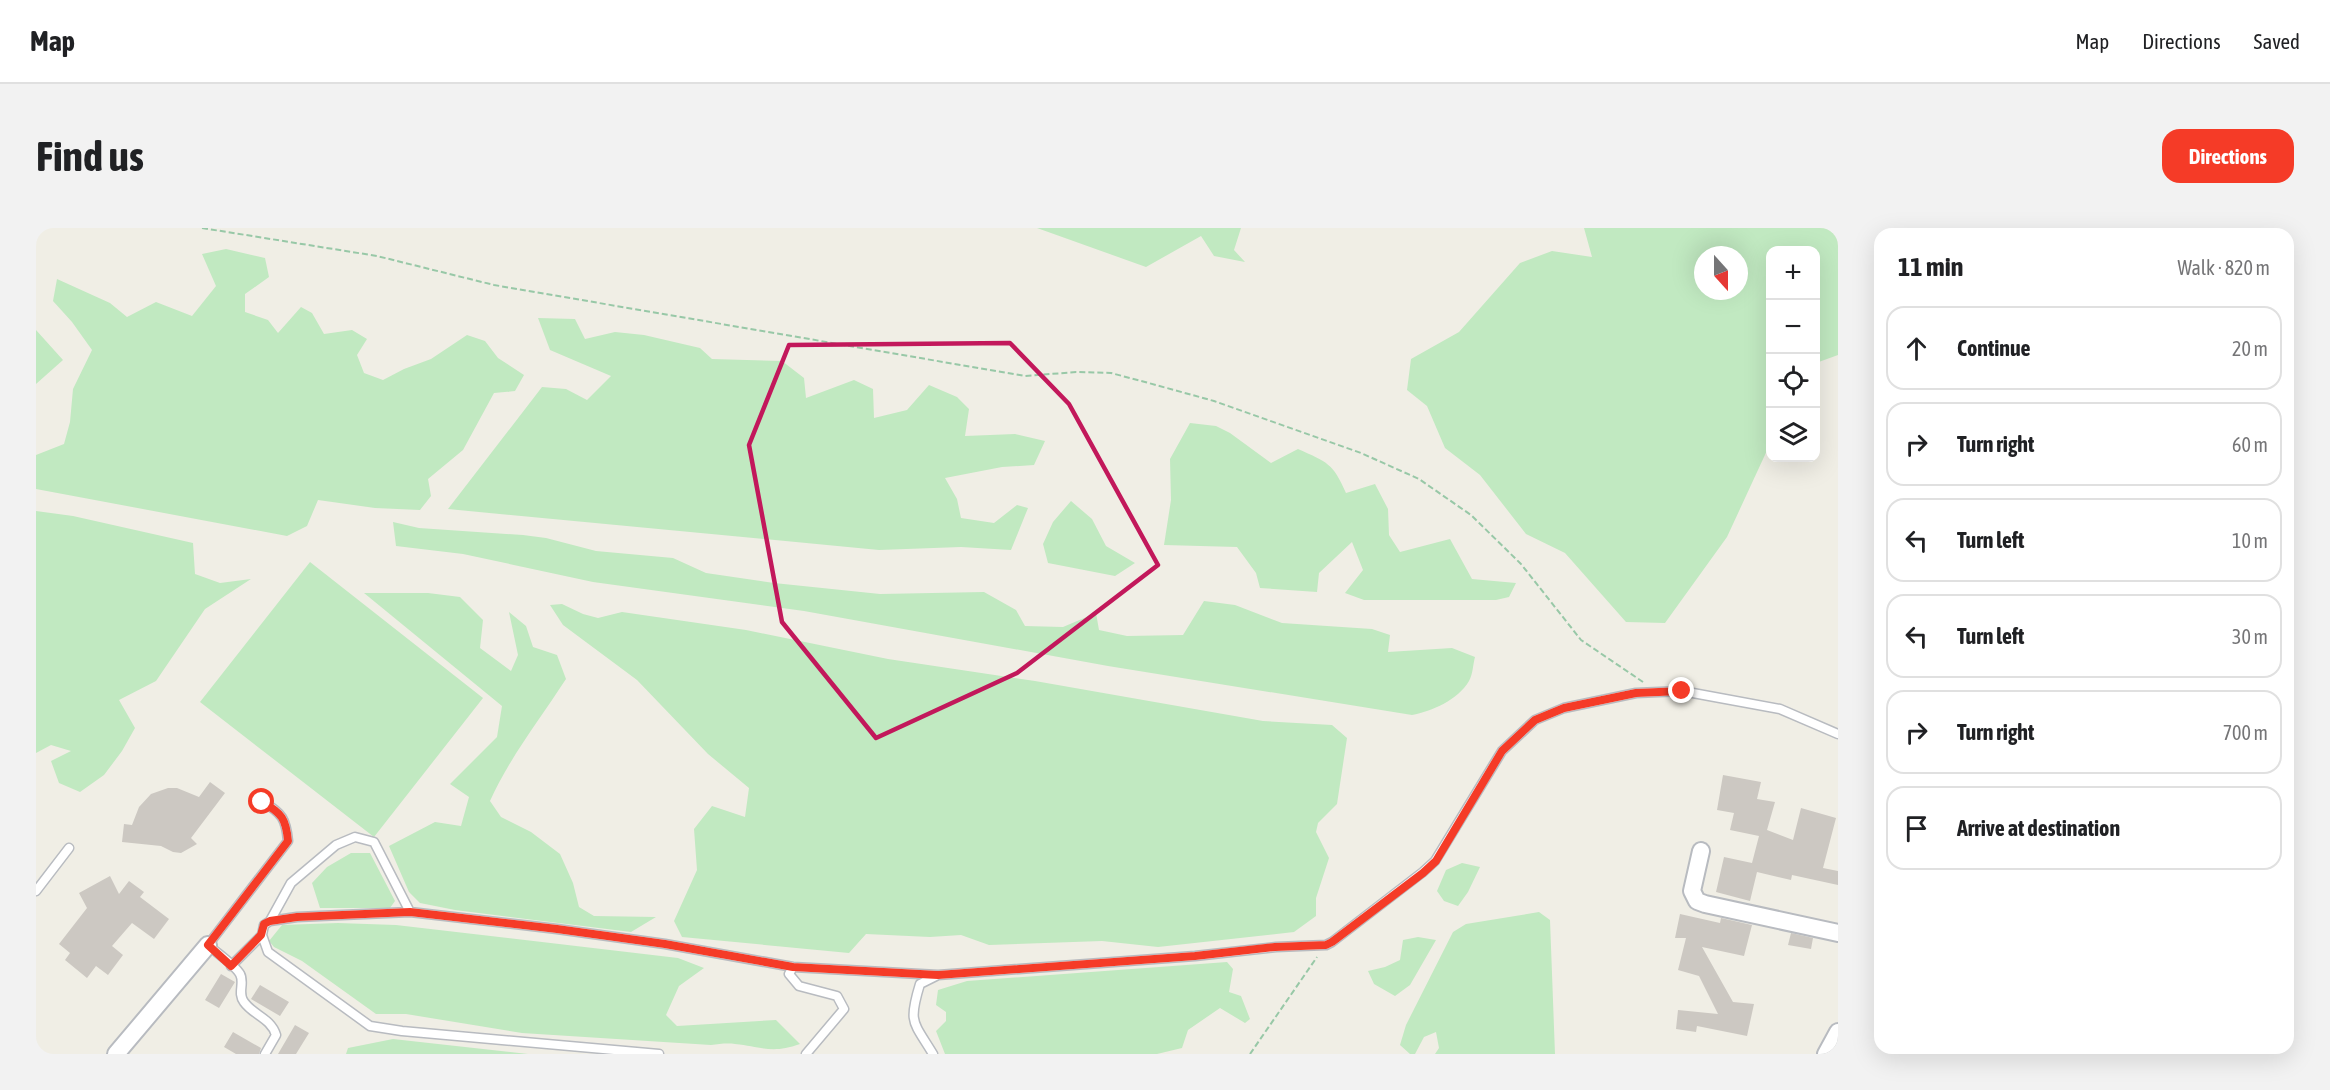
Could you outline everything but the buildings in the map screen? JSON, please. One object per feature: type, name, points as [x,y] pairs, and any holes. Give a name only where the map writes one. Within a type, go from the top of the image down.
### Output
[{"type":"street","points":[[1701,851],[1692,891],[1697,901],[1838,933]]},
{"type":"street","points":[[116,1054],[208,945]]},
{"type":"street","points":[[1826,1054],[1838,1032]]},
{"type":"lane","points":[[231,966],[261,935],[264,924],[270,921],[297,917],[410,912],[568,930],[665,944],[793,967],[938,975],[1195,956],[1275,947],[1326,945],[1340,938],[1436,861],[1502,751],[1535,720],[1564,708],[1636,693],[1692,692],[1780,709],[1838,734]]},
{"type":"lane","points":[[262,802],[276,810],[286,823],[288,841],[208,945],[240,974],[242,981],[240,994],[244,1003],[274,1026],[276,1035],[265,1054]]},
{"type":"lane","points":[[270,921],[291,883],[336,845],[355,837],[374,842],[410,912]]},
{"type":"lane","points":[[36,891],[69,849]]},
{"type":"lane","points":[[261,935],[268,952],[370,1026],[402,1031],[659,1054]]},
{"type":"lane","points":[[793,967],[789,974],[799,986],[837,996],[844,1009],[806,1054]]},
{"type":"lane","points":[[933,1054],[913,1019],[912,1010],[920,984],[938,975]]},
{"type":"path","points":[[202,228],[377,256],[506,288],[1025,376],[1076,372],[1111,374],[1214,401],[1361,453],[1419,479],[1471,515],[1521,564],[1581,640],[1655,691]]},
{"type":"path","points":[[1250,1054],[1326,945]]},
{"type":"highlighted area","points":[[1010,343],[1069,404],[1158,565],[1017,673],[876,738],[782,622],[749,445],[789,345]]},
{"type":"green space","points":[[1037,228],[1241,228],[1234,250],[1245,262],[1214,256],[1201,236],[1146,267]]},
{"type":"green space","points":[[1584,228],[1838,228],[1838,355],[1820,362],[1820,246],[1766,246],[1766,453],[1727,537],[1665,623],[1626,622],[1565,553],[1526,534],[1480,475],[1445,448],[1427,406],[1407,390],[1411,359],[1459,332],[1520,263],[1552,251],[1592,257]]},
{"type":"green space","points":[[226,249],[265,258],[269,277],[245,294],[245,312],[268,320],[278,333],[301,307],[312,313],[324,334],[352,330],[367,339],[357,355],[364,373],[383,380],[431,359],[467,335],[485,341],[498,358],[524,375],[515,391],[494,393],[463,450],[428,479],[431,496],[420,510],[375,508],[318,500],[307,526],[287,536],[36,489],[36,455],[64,444],[70,422],[73,389],[92,350],[53,301],[57,279],[110,303],[127,317],[156,302],[192,316],[216,286],[202,254]]},
{"type":"green space","points":[[538,318],[575,319],[585,339],[615,332],[644,335],[700,348],[712,359],[782,361],[804,378],[806,398],[854,380],[873,389],[874,418],[907,410],[929,385],[957,397],[969,409],[965,436],[1015,434],[1045,441],[1034,465],[1002,467],[945,478],[957,499],[961,518],[994,523],[1017,505],[1028,508],[1011,550],[961,547],[879,550],[448,509],[542,387],[566,389],[587,400],[611,376],[550,350]]},
{"type":"green space","points":[[36,330],[63,360],[36,384]]},
{"type":"green space","points":[[1190,423],[1216,426],[1230,433],[1271,463],[1298,449],[1308,453],[1333,469],[1346,493],[1375,484],[1388,509],[1389,535],[1400,552],[1450,539],[1472,579],[1516,583],[1509,597],[1496,600],[1364,600],[1345,593],[1363,570],[1352,542],[1319,573],[1317,592],[1260,588],[1256,573],[1237,547],[1164,545],[1171,500],[1170,459]]},
{"type":"green space","points":[[1071,501],[1092,519],[1106,546],[1135,563],[1115,576],[1048,563],[1043,544],[1053,522]]},
{"type":"green space","points":[[36,511],[73,516],[193,543],[195,574],[220,583],[251,579],[205,609],[156,681],[119,700],[135,728],[122,751],[104,775],[80,792],[59,783],[51,761],[71,751],[51,745],[36,753]]},
{"type":"green space","points":[[393,522],[419,528],[523,535],[546,538],[596,551],[673,558],[706,573],[774,583],[880,594],[984,592],[1016,610],[1025,626],[1063,627],[1096,613],[1099,630],[1127,636],[1183,635],[1204,601],[1235,605],[1282,623],[1372,629],[1390,635],[1388,652],[1452,648],[1475,657],[1470,678],[1458,694],[1428,711],[1412,715],[1108,666],[804,611],[593,582],[463,554],[396,546]]},
{"type":"green space","points":[[310,562],[483,698],[374,837],[200,702]]},
{"type":"green space","points":[[364,593],[428,593],[460,597],[483,620],[480,648],[511,671],[518,655],[509,612],[526,626],[533,647],[557,655],[566,679],[516,754],[490,801],[501,817],[531,832],[560,854],[573,883],[579,907],[594,916],[656,917],[631,932],[455,910],[420,903],[409,892],[389,846],[435,822],[461,826],[469,797],[450,784],[497,737],[502,706]]},
{"type":"green space","points":[[562,604],[598,618],[622,612],[746,630],[888,659],[1035,681],[1263,721],[1332,725],[1347,738],[1337,804],[1318,823],[1316,832],[1329,858],[1316,898],[1316,916],[1294,932],[1158,947],[1102,941],[989,945],[961,935],[930,937],[866,934],[849,953],[682,937],[674,921],[697,870],[694,829],[712,806],[745,817],[749,788],[708,754],[637,680],[563,625],[550,605]]},
{"type":"green space","points":[[351,853],[370,853],[395,901],[390,908],[320,908],[312,883],[327,867]]},
{"type":"green space","points":[[1462,863],[1480,867],[1468,892],[1458,906],[1444,901],[1437,891],[1446,870]]},
{"type":"green space","points":[[1539,912],[1550,920],[1555,1054],[1435,1054],[1439,1048],[1436,1032],[1424,1037],[1415,1054],[1410,1054],[1400,1045],[1406,1025],[1453,932],[1466,924]]},
{"type":"green space","points":[[338,923],[396,925],[678,958],[704,968],[679,986],[666,1015],[677,1026],[776,1020],[800,1044],[782,1049],[768,1049],[732,1044],[711,1045],[522,1033],[406,1014],[376,1014],[302,961],[274,947],[269,941],[282,925]]},
{"type":"green space","points":[[1418,937],[1436,940],[1410,985],[1395,996],[1374,984],[1368,971],[1400,960],[1403,940]]},
{"type":"green space","points":[[1227,962],[1233,969],[1229,992],[1241,996],[1250,1019],[1245,1023],[1220,1008],[1188,1030],[1182,1048],[1157,1054],[945,1054],[936,1031],[946,1021],[946,1012],[936,1005],[938,990],[967,981]]},
{"type":"green space","points":[[393,1039],[528,1054],[346,1054],[348,1048]]},
{"type":"route","points":[[262,802],[276,810],[286,823],[288,841],[208,945],[231,966],[261,935],[264,924],[270,921],[297,917],[410,912],[665,944],[793,967],[901,974],[938,975],[953,972],[1195,956],[1275,947],[1326,945],[1340,938],[1436,861],[1502,751],[1535,720],[1564,708],[1636,693],[1682,691]]}]
